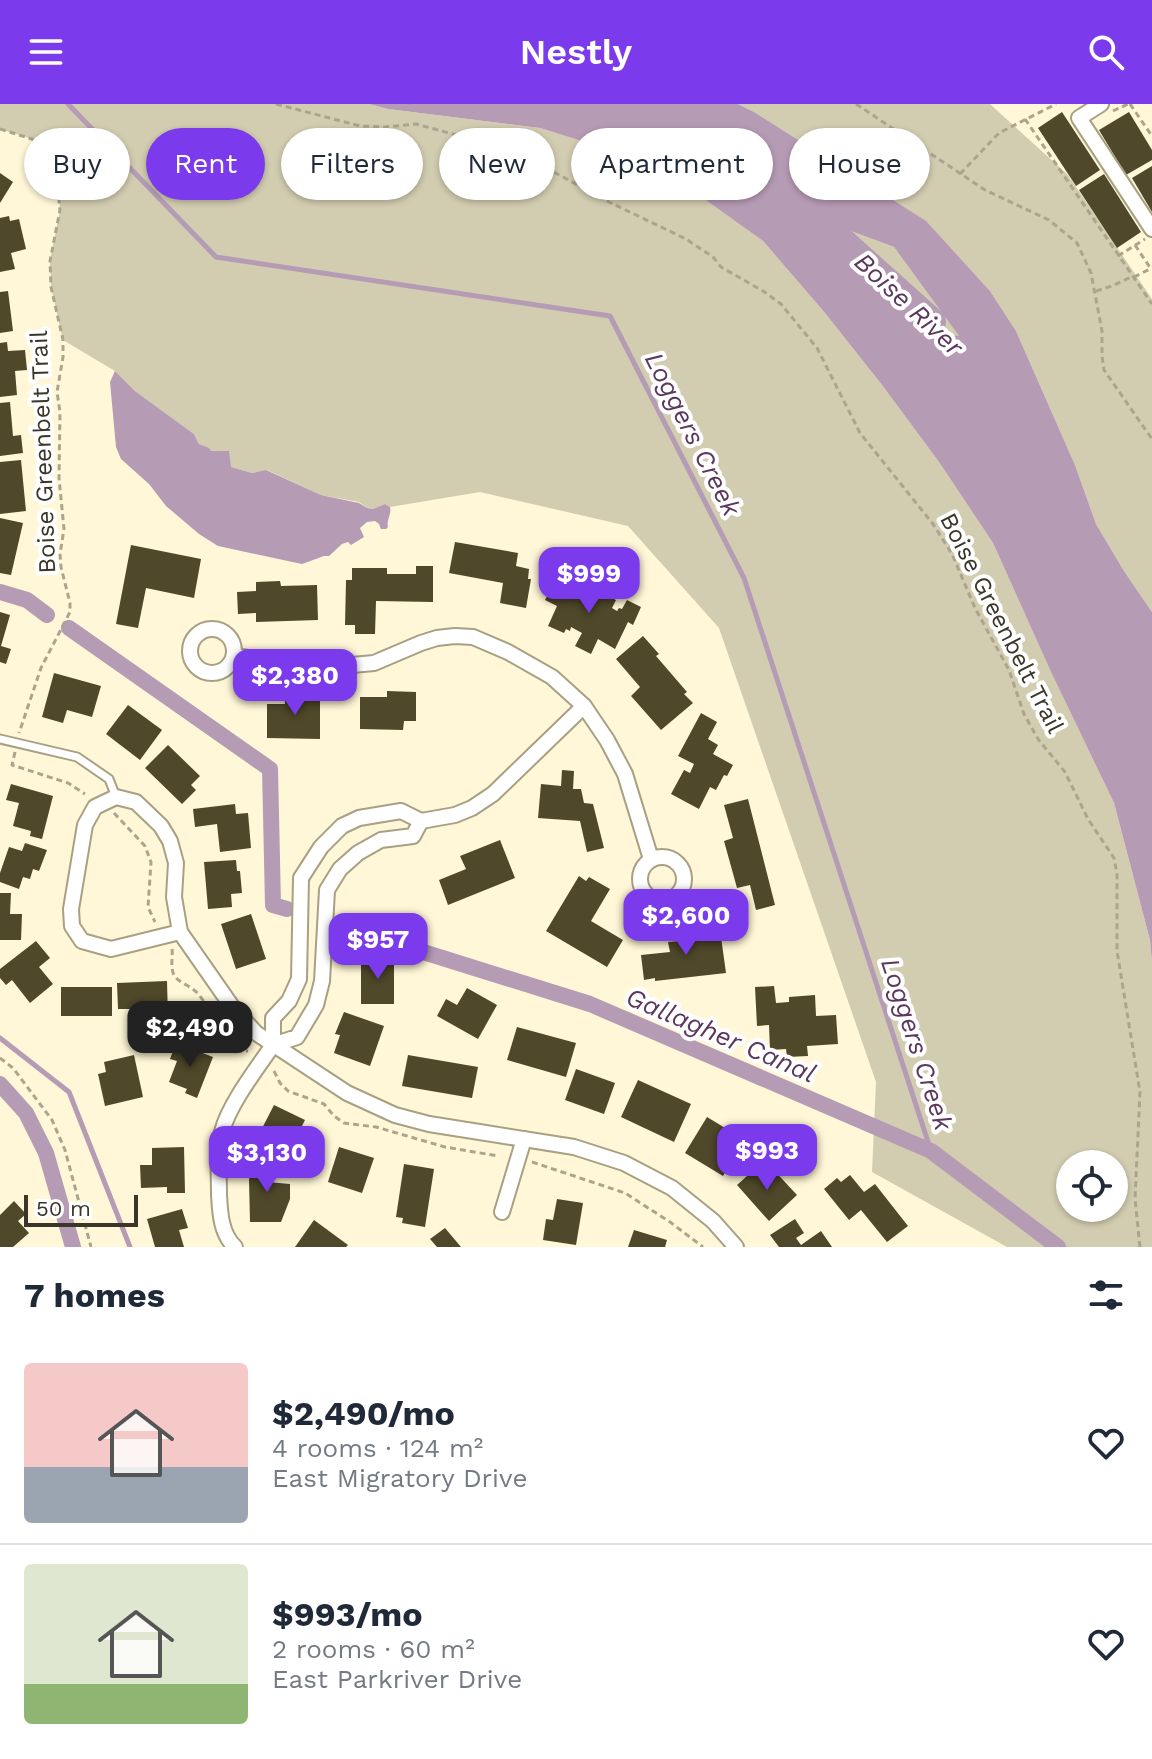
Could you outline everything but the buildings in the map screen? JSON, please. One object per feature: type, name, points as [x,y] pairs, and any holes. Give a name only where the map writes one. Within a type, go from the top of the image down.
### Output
[{"type":"street","points":[[1101,104],[1079,118],[1150,233]]},
{"type":"street","points":[[235,656],[319,668],[374,663],[421,643],[455,636],[473,637],[508,652],[552,677],[584,706],[625,774],[651,859]]},
{"type":"street","points":[[235,1247],[227,1239],[220,1210],[218,1157],[222,1129],[273,1045],[273,1018],[289,1001],[299,979],[301,878],[321,847],[342,826],[359,818],[401,811],[421,821],[455,815],[472,808],[493,794],[584,706]]},
{"type":"street","points":[[180,932],[111,949],[82,941],[72,926],[71,909],[85,825],[95,807],[136,802],[161,826],[170,841],[176,863],[174,897],[180,932],[233,1008],[256,1033],[273,1045],[347,1093],[395,1115],[429,1124],[591,1151],[624,1163],[657,1179],[700,1210],[736,1247]]},
{"type":"street","points":[[273,1045],[297,1037],[316,1005],[322,981],[327,890],[340,869],[358,853],[381,840],[413,836],[421,821]]},
{"type":"street","points":[[502,1212],[524,1139]]},
{"type":"lane","points":[[0,739],[77,757],[109,779],[112,803]]},
{"type":"path","name":"Boise Greenbelt Trail","points":[[276,104],[360,126],[416,124],[515,151],[686,239],[713,257],[721,267],[781,304],[817,348],[860,433],[933,524],[952,554],[975,608],[1009,670],[1024,714],[1038,739],[1065,772],[1088,819],[1114,858],[1117,874],[1117,951],[1140,1092],[1135,1199],[1140,1247]]},
{"type":"path","points":[[856,104],[985,190],[1049,220],[1077,243],[1091,273],[1095,291],[1102,331],[1104,370],[1152,439]]},
{"type":"path","points":[[960,174],[1004,129],[1056,104]]},
{"type":"path","points":[[1130,104],[1152,134]]},
{"type":"path","points":[[1025,119],[1152,304]]},
{"type":"path","name":"Boise Greenbelt Trail","points":[[0,129],[32,139],[48,155],[60,210],[50,261],[51,287],[63,340],[57,392],[64,529],[60,554],[70,612],[41,668],[17,744]]},
{"type":"path","points":[[1118,256],[1150,233]]},
{"type":"path","points":[[1095,291],[1151,269],[1135,245]]},
{"type":"path","points":[[17,744],[12,765],[68,783],[85,794]]},
{"type":"path","points":[[112,803],[145,846],[151,862],[148,907],[155,922]]},
{"type":"path","points":[[172,949],[174,975],[196,992],[206,1005],[222,1045],[228,1051],[248,1051]]},
{"type":"path","points":[[0,1058],[13,1068],[52,1120],[65,1150],[91,1247]]},
{"type":"path","points":[[529,1161],[625,1193],[703,1247]]},
{"type":"shaded area","points":[[0,104],[369,104],[540,128],[439,128],[439,200],[555,200],[555,133],[571,138],[571,200],[706,200],[763,241],[882,385],[993,543],[1114,803],[1150,940],[1152,962],[1152,1247],[1007,1247],[872,1172],[876,1082],[719,628],[628,526],[480,492],[390,507],[385,504],[373,509],[359,502],[321,495],[267,470],[252,473],[230,467],[199,444],[194,434],[135,391],[115,371],[63,340],[51,287],[50,261],[59,200],[130,200],[130,128],[24,128],[24,136],[0,129]]},
{"type":"shaded area","points":[[738,104],[990,104],[1068,175],[1152,299],[1152,612],[1096,524],[1075,465],[1016,331],[990,291],[925,221],[892,200],[930,200],[930,128],[789,128],[789,134]]},
{"type":"shaded area","points":[[820,216],[894,247],[960,337],[951,335],[926,311],[880,283],[838,251],[813,219]]},
{"type":"water","points":[[369,104],[738,104],[789,134],[789,200],[893,200],[926,221],[990,291],[1016,331],[1075,465],[1096,524],[1152,612],[1152,962],[1150,940],[1114,803],[993,543],[939,462],[825,313],[763,241],[706,200],[773,200],[773,128],[571,128],[571,138],[555,133],[555,128]],"holes":[[[820,216],[894,247],[959,336],[951,335],[926,311],[880,283],[838,251],[813,220]]]},
{"type":"water","points":[[115,371],[135,391],[194,434],[199,444],[211,451],[229,451],[231,467],[252,473],[266,470],[321,495],[359,503],[367,508],[385,504],[390,507],[388,527],[381,529],[375,521],[367,522],[360,528],[364,537],[351,545],[348,542],[342,544],[329,556],[302,564],[218,546],[166,506],[149,484],[121,459],[116,447],[110,382]]},
{"type":"waterway","name":"Loggers Creek","points":[[68,104],[216,257],[610,316],[744,578],[931,1151]]},
{"type":"waterway","name":"Boise River","points":[[787,192],[932,322]]},
{"type":"waterway","name":"Gallagher Canal","points":[[0,592],[27,600],[47,615]]},
{"type":"waterway","name":"Gallagher Canal","points":[[69,628],[270,769],[273,905],[287,909]]},
{"type":"waterway","name":"Gallagher Canal","points":[[337,925],[590,1004],[931,1151],[1058,1247]]},
{"type":"waterway","points":[[0,1038],[69,1092],[130,1247]]},
{"type":"waterway","points":[[0,1084],[26,1113],[46,1153],[73,1247]]}]
